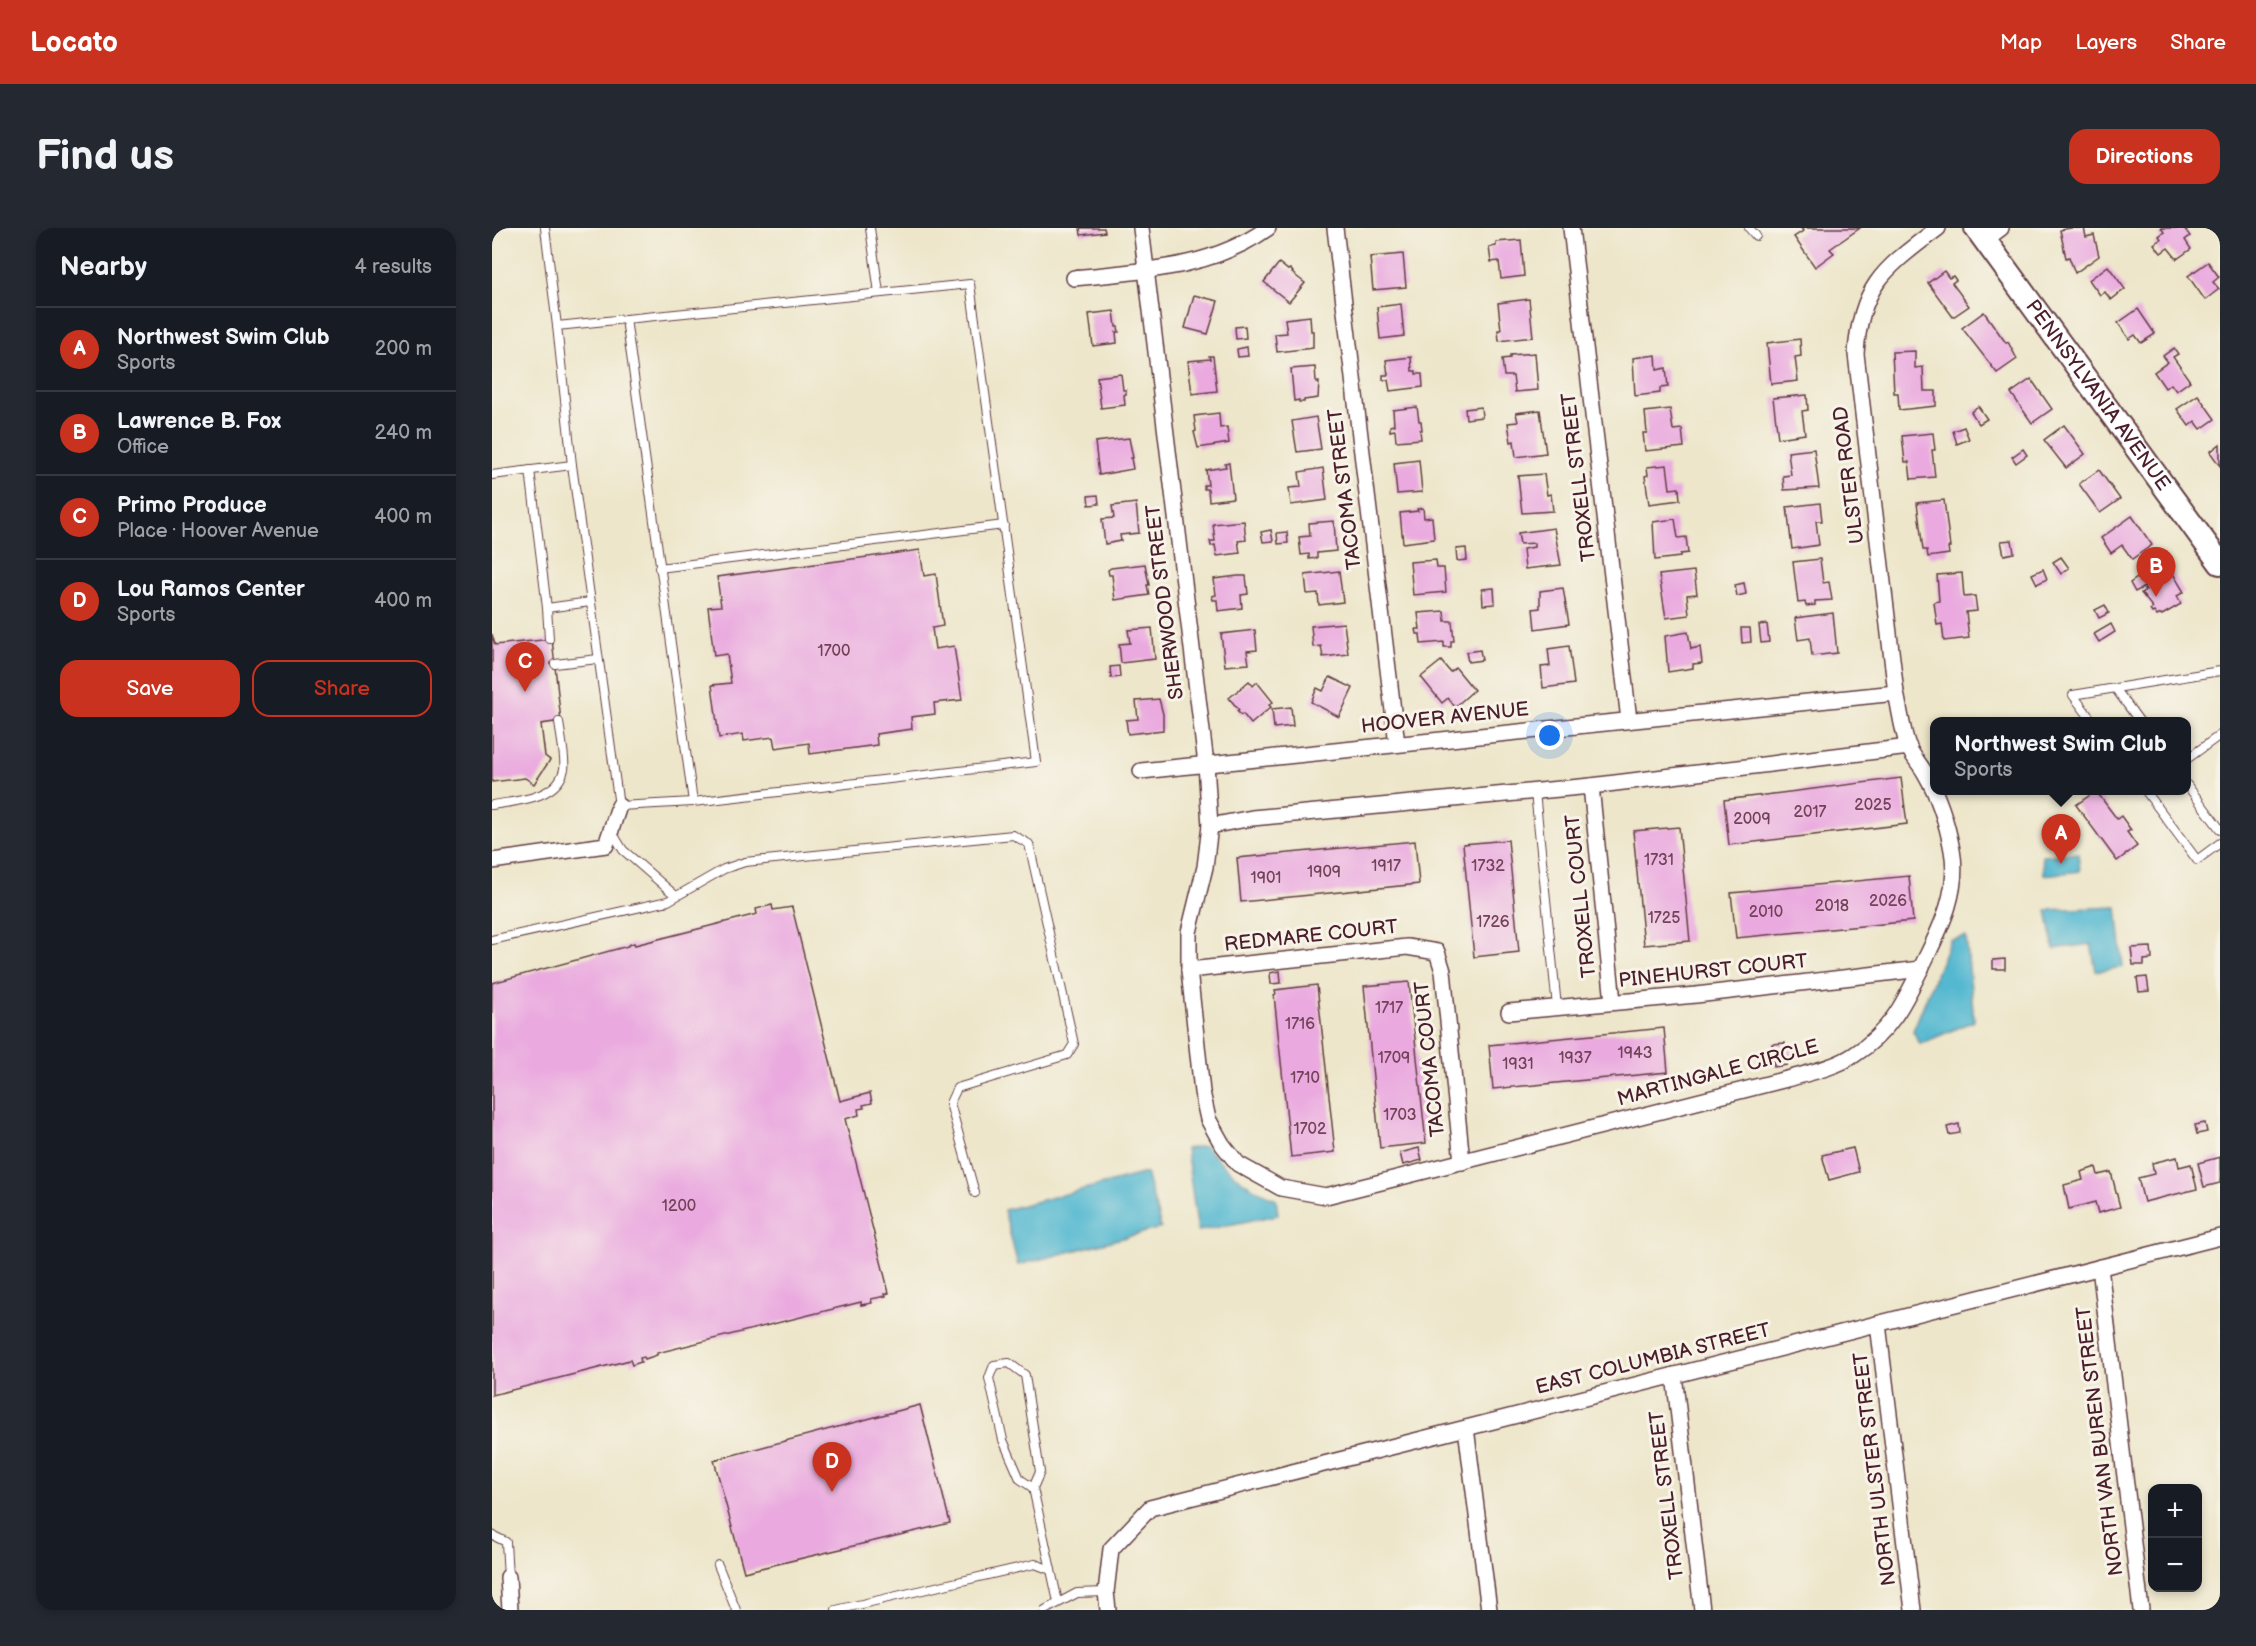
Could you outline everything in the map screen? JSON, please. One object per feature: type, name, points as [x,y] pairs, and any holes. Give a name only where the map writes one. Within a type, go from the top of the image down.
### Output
[{"type":"street","name":"SHERWOOD STREET","points":[[1140,228],[1206,764],[1210,826],[1205,867],[1189,932],[1189,970]]},
{"type":"street","points":[[1074,278],[1168,268],[1230,250],[1268,228]]},
{"type":"street","name":"TACOMA STREET","points":[[1335,228],[1397,744]]},
{"type":"street","name":"TROXELL STREET","points":[[1571,228],[1629,720]]},
{"type":"street","name":"ULSTER ROAD","points":[[1909,747],[1896,693],[1856,354],[1857,332],[1862,311],[1883,273],[1938,228]]},
{"type":"street","name":"PENNSYLVANIA AVENUE","points":[[1987,232],[2220,563]]},
{"type":"street","name":"HOOVER AVENUE","points":[[1141,771],[1896,693]]},
{"type":"street","points":[[1210,826],[1252,818],[1591,786],[1909,747]]},
{"type":"street","name":"MARTINGALE CIRCLE","points":[[1909,747],[1930,784]]},
{"type":"street","name":"TROXELL COURT","points":[[1591,786],[1613,1002]]},
{"type":"street","name":"MARTINGALE CIRCLE","points":[[1189,970],[1202,1092],[1208,1119],[1222,1144],[1238,1164],[1281,1188],[1326,1196],[1791,1078],[1825,1068],[1853,1056],[1885,1029],[1911,993],[1947,910],[1955,879],[1953,851],[1945,816],[1936,795]]},
{"type":"street","points":[[492,861],[606,845],[619,806]]},
{"type":"street","name":"REDMARE COURT","points":[[1189,970],[1407,947],[1437,952]]},
{"type":"street","name":"TACOMA COURT","points":[[1437,952],[1443,971],[1462,1162]]},
{"type":"street","name":"PINEHURST COURT","points":[[1509,1012],[1696,995],[1921,969]]},
{"type":"street","name":"EAST COLUMBIA STREET","points":[[1106,1592],[1111,1549],[1150,1508],[2220,1237]]},
{"type":"street","name":"NORTH VAN BUREN STREET","points":[[2100,1267],[2141,1610]]},
{"type":"street","name":"NORTH ULSTER STREET","points":[[1878,1324],[1913,1610]]},
{"type":"street","name":"TROXELL STREET","points":[[1674,1375],[1702,1610]]},
{"type":"street","points":[[1466,1428],[1489,1610]]},
{"type":"street","points":[[508,1577],[510,1610]]},
{"type":"street","points":[[1106,1592],[1108,1610]]},
{"type":"lane","points":[[545,228],[573,465],[619,806],[693,802],[1036,762],[970,284],[557,326]]},
{"type":"lane","points":[[870,228],[879,293]]},
{"type":"lane","points":[[1749,228],[1756,236]]},
{"type":"lane","points":[[626,320],[693,802]]},
{"type":"lane","points":[[492,475],[573,465]]},
{"type":"lane","points":[[530,470],[549,639]]},
{"type":"lane","points":[[659,568],[1004,525]]},
{"type":"lane","points":[[547,608],[591,602]]},
{"type":"lane","points":[[555,664],[598,659]]},
{"type":"lane","points":[[2089,717],[2073,695],[2220,671]]},
{"type":"lane","points":[[2115,687],[2136,717]]},
{"type":"lane","points":[[492,805],[535,797],[554,788],[564,769],[559,722]]},
{"type":"lane","points":[[2191,756],[2220,735]]},
{"type":"lane","points":[[2191,789],[2220,829]]},
{"type":"lane","points":[[1535,792],[1557,1007]]},
{"type":"lane","points":[[2149,795],[2197,860],[2220,843]]},
{"type":"lane","points":[[612,832],[623,850],[676,897]]},
{"type":"lane","points":[[492,940],[668,901],[724,868],[745,862],[1013,835],[1029,844],[1074,1044],[1067,1055],[957,1088],[950,1102],[975,1193]]},
{"type":"lane","points":[[1033,1488],[1020,1479],[1003,1440],[989,1378],[994,1365],[1009,1363],[1026,1375],[1040,1472],[1033,1488],[1058,1602]]},
{"type":"lane","points":[[492,1535],[506,1542],[508,1577]]},
{"type":"lane","points":[[836,1610],[1035,1564],[1050,1569]]},
{"type":"lane","points":[[718,1566],[736,1610]]},
{"type":"lane","points":[[1045,1610],[1077,1593],[1106,1592]]},
{"type":"water","points":[[2078,853],[2080,871],[2044,875],[2042,856]]},
{"type":"water","points":[[2117,907],[2123,967],[2096,971],[2091,944],[2054,949],[2047,910]]},
{"type":"water","points":[[1966,937],[1974,1021],[1920,1044],[1913,1031],[1950,940]]},
{"type":"water","points":[[1205,1146],[1237,1177],[1265,1195],[1276,1199],[1278,1215],[1198,1231],[1186,1149]]},
{"type":"water","points":[[1146,1173],[1161,1228],[1018,1265],[1004,1210]]},
{"type":"building","points":[[1080,228],[1104,228],[1105,232],[1081,235]]},
{"type":"building","points":[[1801,228],[1860,228],[1830,249],[1834,253],[1815,267],[1794,237],[1803,231]]},
{"type":"building","points":[[2084,228],[2086,237],[2094,235],[2099,256],[2075,273],[2069,257],[2066,258],[2060,230]]},
{"type":"building","points":[[2161,228],[2184,228],[2190,236],[2185,240],[2191,249],[2177,259],[2168,248],[2161,253],[2154,244],[2161,239],[2159,236],[2164,232]]},
{"type":"building","points":[[1521,240],[1524,276],[1501,279],[1499,261],[1491,262],[1489,247],[1496,246],[1496,242]]},
{"type":"building","points":[[1403,254],[1406,287],[1373,290],[1370,257]]},
{"type":"building","points":[[2208,262],[2219,277],[2213,282],[2219,289],[2205,300],[2188,276]]},
{"type":"building","points":[[1279,263],[1288,270],[1290,269],[1305,283],[1289,302],[1264,282]]},
{"type":"building","points":[[2108,266],[2125,289],[2111,300],[2105,292],[2100,295],[2089,280]]},
{"type":"building","points":[[1944,271],[1949,278],[1953,276],[1956,280],[1952,283],[1969,306],[1953,317],[1928,283]]},
{"type":"building","points":[[1194,295],[1218,301],[1208,334],[1185,328]]},
{"type":"building","points":[[1529,299],[1533,337],[1499,341],[1498,330],[1501,330],[1498,303]]},
{"type":"building","points":[[1401,304],[1404,336],[1380,339],[1377,307]]},
{"type":"building","points":[[2138,309],[2155,334],[2141,343],[2135,335],[2129,339],[2118,323]]},
{"type":"building","points":[[1114,311],[1119,332],[1116,332],[1117,343],[1093,346],[1089,314]]},
{"type":"building","points":[[1984,312],[2006,343],[2008,342],[2017,359],[1997,373],[1962,328]]},
{"type":"building","points":[[1310,316],[1313,348],[1277,352],[1275,334],[1287,333],[1285,319]]},
{"type":"building","points":[[1245,326],[1246,338],[1236,339],[1235,327]]},
{"type":"building","points":[[1800,339],[1801,356],[1795,357],[1798,381],[1771,384],[1767,343]]},
{"type":"building","points":[[1247,347],[1248,356],[1238,357],[1237,349]]},
{"type":"building","points":[[2174,348],[2178,354],[2173,357],[2190,381],[2176,391],[2171,384],[2165,388],[2154,372],[2168,362],[2163,356]]},
{"type":"building","points":[[1915,351],[1915,368],[1923,367],[1924,391],[1936,391],[1936,406],[1899,410],[1898,393],[1894,393],[1892,352]]},
{"type":"building","points":[[1535,353],[1538,390],[1515,392],[1513,376],[1504,376],[1502,359],[1510,358],[1510,355]]},
{"type":"building","points":[[1656,355],[1657,370],[1666,368],[1668,387],[1660,388],[1660,393],[1635,396],[1633,358]]},
{"type":"building","points":[[1209,356],[1213,356],[1217,391],[1192,394],[1188,361],[1210,359]]},
{"type":"building","points":[[1411,357],[1412,371],[1422,374],[1423,387],[1390,391],[1388,380],[1383,380],[1383,375],[1388,375],[1386,360]]},
{"type":"building","points":[[1315,367],[1316,382],[1319,382],[1318,398],[1304,400],[1304,402],[1294,401],[1291,369]]},
{"type":"building","points":[[1121,374],[1123,390],[1126,390],[1125,405],[1101,408],[1097,377]]},
{"type":"building","points":[[2031,379],[2052,409],[2032,423],[2011,393]]},
{"type":"building","points":[[1807,395],[1808,410],[1802,411],[1805,434],[1778,438],[1773,398]]},
{"type":"building","points":[[2198,395],[2215,419],[2201,429],[2195,421],[2189,426],[2177,409]]},
{"type":"building","points":[[1978,406],[1987,419],[1979,424],[1971,412]]},
{"type":"building","points":[[1417,407],[1419,421],[1421,421],[1421,439],[1396,441],[1395,430],[1390,431],[1390,426],[1394,425],[1393,410]]},
{"type":"building","points":[[1481,407],[1482,417],[1466,419],[1465,409]]},
{"type":"building","points":[[1670,409],[1673,430],[1682,429],[1684,447],[1645,451],[1643,433],[1647,433],[1645,412]]},
{"type":"building","points":[[1540,410],[1546,453],[1516,457],[1508,423],[1518,422],[1516,413]]},
{"type":"building","points":[[1219,413],[1220,428],[1227,427],[1229,443],[1198,448],[1194,432],[1196,431],[1194,416]]},
{"type":"building","points":[[1316,417],[1321,449],[1297,452],[1292,421]]},
{"type":"building","points":[[2064,425],[2085,454],[2066,468],[2044,440]]},
{"type":"building","points":[[1964,427],[1969,439],[1957,444],[1953,431]]},
{"type":"building","points":[[1933,433],[1935,477],[1911,479],[1909,462],[1905,462],[1902,436]]},
{"type":"building","points":[[1129,438],[1133,469],[1099,475],[1095,442]]},
{"type":"building","points":[[2220,444],[2220,466],[2210,452]]},
{"type":"building","points":[[1814,449],[1819,488],[1784,490],[1783,476],[1791,475],[1788,452]]},
{"type":"building","points":[[2023,449],[2027,455],[2016,463],[2012,457]]},
{"type":"building","points":[[1419,460],[1422,492],[1397,494],[1394,463]]},
{"type":"building","points":[[1229,463],[1233,498],[1209,501],[1208,489],[1204,489],[1204,485],[1208,485],[1206,470],[1226,467],[1225,464]]},
{"type":"building","points":[[1667,465],[1670,489],[1679,488],[1680,500],[1649,504],[1645,476],[1648,475],[1647,467]]},
{"type":"building","points":[[1323,468],[1327,500],[1291,505],[1289,488],[1301,487],[1299,472]]},
{"type":"building","points":[[2099,470],[2120,499],[2100,513],[2079,484]]},
{"type":"building","points":[[1544,474],[1547,495],[1551,494],[1553,511],[1522,513],[1518,476]]},
{"type":"building","points":[[1098,495],[1099,504],[1089,505],[1088,496]]},
{"type":"building","points":[[1944,500],[1949,554],[1928,557],[1927,550],[1923,550],[1917,503]]},
{"type":"building","points":[[1136,503],[1139,533],[1120,535],[1121,541],[1105,544],[1102,519],[1114,518],[1112,506]]},
{"type":"building","points":[[1820,503],[1822,521],[1816,521],[1819,545],[1792,549],[1787,507]]},
{"type":"building","points":[[1423,508],[1424,518],[1432,517],[1434,539],[1403,543],[1400,513],[1418,511],[1417,509]]},
{"type":"building","points":[[2132,516],[2152,545],[2132,559],[2122,545],[2111,553],[2101,538]]},
{"type":"building","points":[[1675,519],[1678,538],[1686,537],[1688,553],[1680,554],[1680,557],[1655,560],[1653,522]]},
{"type":"building","points":[[1244,521],[1246,540],[1238,541],[1240,553],[1217,556],[1215,545],[1211,546],[1210,541],[1215,541],[1213,524]]},
{"type":"building","points":[[1334,521],[1336,551],[1317,553],[1317,558],[1309,559],[1309,554],[1301,555],[1299,537],[1310,536],[1309,523]]},
{"type":"building","points":[[1554,528],[1561,565],[1525,569],[1523,549],[1534,547],[1534,543],[1520,544],[1518,533]]},
{"type":"building","points":[[1271,530],[1273,541],[1263,542],[1261,532]]},
{"type":"building","points":[[1287,532],[1288,543],[1278,544],[1277,533]]},
{"type":"building","points":[[2012,540],[2014,553],[2004,555],[2001,541]]},
{"type":"building","points":[[1466,548],[1467,560],[1457,561],[1456,549]]},
{"type":"building","points":[[920,550],[924,576],[936,574],[943,626],[932,628],[935,649],[954,646],[962,700],[934,703],[935,714],[911,717],[912,729],[876,734],[877,745],[810,754],[809,743],[775,748],[773,737],[744,741],[743,734],[719,738],[712,685],[731,683],[727,654],[714,656],[708,607],[721,606],[717,577]]},
{"type":"building","points":[[2061,557],[2069,568],[2061,574],[2053,562]]},
{"type":"building","points":[[1820,559],[1823,583],[1829,582],[1832,600],[1815,601],[1815,605],[1806,606],[1805,602],[1798,603],[1793,562]]},
{"type":"building","points":[[1436,560],[1437,568],[1444,568],[1446,592],[1413,595],[1410,562]]},
{"type":"building","points":[[1145,564],[1149,595],[1115,600],[1112,575],[1109,575],[1108,570]]},
{"type":"building","points":[[2043,569],[2047,579],[2037,584],[2032,574]]},
{"type":"building","points":[[2160,569],[2165,576],[2172,572],[2184,592],[2177,596],[2181,604],[2157,616],[2154,612],[2152,613],[2150,610],[2153,608],[2141,593],[2146,590],[2144,587],[2135,592],[2130,583],[2140,576],[2142,580]]},
{"type":"building","points":[[1339,571],[1343,602],[1319,605],[1318,593],[1307,594],[1305,575]]},
{"type":"building","points":[[1694,571],[1697,594],[1687,595],[1689,615],[1666,618],[1659,575]]},
{"type":"building","points":[[1962,573],[1964,597],[1975,596],[1977,611],[1966,612],[1969,638],[1944,641],[1942,624],[1937,625],[1934,602],[1939,601],[1937,575]]},
{"type":"building","points":[[1246,576],[1248,594],[1241,595],[1242,608],[1218,611],[1217,600],[1213,600],[1212,596],[1216,595],[1214,579]]},
{"type":"building","points":[[1744,583],[1746,594],[1737,596],[1735,585]]},
{"type":"building","points":[[1494,588],[1495,604],[1483,605],[1482,589]]},
{"type":"building","points":[[1563,588],[1569,624],[1535,629],[1533,609],[1540,608],[1540,591]]},
{"type":"building","points":[[2105,605],[2109,613],[2099,618],[2095,610]]},
{"type":"building","points":[[1444,611],[1445,621],[1452,621],[1454,641],[1451,641],[1451,647],[1444,647],[1444,642],[1421,644],[1420,634],[1417,634],[1416,629],[1420,629],[1418,613]]},
{"type":"building","points":[[1833,613],[1837,653],[1812,656],[1810,638],[1798,640],[1795,618]]},
{"type":"building","points":[[1344,623],[1348,654],[1323,657],[1321,646],[1313,647],[1311,626]]},
{"type":"building","points":[[1767,624],[1769,642],[1761,643],[1759,625]]},
{"type":"building","points":[[2111,624],[2115,632],[2099,642],[2094,634]]},
{"type":"building","points":[[1152,628],[1155,659],[1121,663],[1119,644],[1130,643],[1128,630]]},
{"type":"building","points":[[1741,628],[1750,628],[1751,642],[1742,643]]},
{"type":"building","points":[[1255,630],[1257,650],[1247,651],[1249,664],[1225,666],[1221,634]]},
{"type":"building","points":[[1688,632],[1691,649],[1700,647],[1702,663],[1693,664],[1693,668],[1668,672],[1665,636]]},
{"type":"building","points":[[492,634],[495,645],[552,639],[561,721],[541,724],[545,756],[550,760],[534,784],[525,778],[492,782]]},
{"type":"building","points":[[1569,646],[1574,684],[1543,688],[1541,667],[1550,666],[1548,649]]},
{"type":"building","points":[[1480,650],[1482,660],[1468,662],[1466,652]]},
{"type":"building","points":[[1441,661],[1450,672],[1456,668],[1474,690],[1455,707],[1448,698],[1442,703],[1421,677]]},
{"type":"building","points":[[1119,666],[1120,677],[1111,678],[1110,667]]},
{"type":"building","points":[[1330,677],[1353,688],[1339,717],[1311,702],[1317,688],[1323,691]]},
{"type":"building","points":[[1249,681],[1253,686],[1257,682],[1273,702],[1269,705],[1271,707],[1251,724],[1243,714],[1237,711],[1239,710],[1229,698]]},
{"type":"building","points":[[1159,699],[1163,714],[1163,730],[1128,734],[1126,720],[1138,719],[1136,701]]},
{"type":"building","points":[[1291,707],[1293,726],[1274,728],[1272,709]]},
{"type":"building","points":[[1901,778],[1907,824],[1729,845],[1724,800]]},
{"type":"building","points":[[2090,795],[2099,795],[2117,819],[2121,816],[2131,830],[2127,832],[2137,846],[2117,861],[2076,805]]},
{"type":"building","points":[[1679,827],[1690,941],[1644,945],[1633,831]]},
{"type":"building","points":[[1508,840],[1519,952],[1474,957],[1463,844]]},
{"type":"building","points":[[1415,841],[1419,884],[1241,902],[1237,858]]},
{"type":"building","points":[[1909,876],[1913,921],[1736,938],[1731,893]]},
{"type":"building","points":[[772,905],[773,910],[792,907],[840,1101],[870,1093],[872,1103],[858,1109],[859,1115],[845,1119],[889,1293],[885,1294],[886,1296],[871,1299],[872,1303],[861,1305],[861,1302],[657,1353],[645,1359],[640,1358],[641,1362],[632,1365],[630,1360],[492,1395],[492,983],[634,943],[635,945],[757,914],[756,909]]},
{"type":"building","points":[[2151,947],[2152,959],[2144,960],[2144,965],[2133,965],[2131,948]]},
{"type":"building","points":[[2005,959],[2005,969],[1993,969],[1993,960]]},
{"type":"building","points":[[1280,971],[1281,983],[1271,984],[1270,973]]},
{"type":"building","points":[[2147,977],[2149,991],[2139,992],[2137,978]]},
{"type":"building","points":[[1409,982],[1426,1143],[1380,1148],[1364,986]]},
{"type":"building","points":[[1317,985],[1335,1152],[1291,1157],[1274,995],[1275,990]]},
{"type":"building","points":[[1664,1028],[1668,1072],[1493,1089],[1489,1045]]},
{"type":"building","points":[[1785,1043],[1785,1048],[1792,1048],[1793,1057],[1786,1058],[1787,1065],[1774,1067],[1772,1044]]},
{"type":"building","points":[[2205,1123],[2207,1132],[2197,1134],[2195,1125]]},
{"type":"building","points":[[1959,1124],[1960,1133],[1949,1135],[1947,1127]]},
{"type":"building","points":[[1419,1148],[1422,1160],[1403,1165],[1400,1153]]},
{"type":"building","points":[[1853,1148],[1859,1172],[1829,1180],[1822,1155]]},
{"type":"building","points":[[2177,1157],[2179,1167],[2191,1164],[2197,1189],[2144,1202],[2138,1178],[2154,1174],[2152,1163]]},
{"type":"building","points":[[2220,1157],[2220,1183],[2204,1187],[2198,1163]]},
{"type":"building","points":[[2096,1167],[2098,1175],[2111,1172],[2120,1207],[2098,1213],[2095,1202],[2069,1209],[2064,1185],[2083,1180],[2081,1172]]},
{"type":"building","points":[[920,1405],[950,1523],[744,1572],[714,1460]]},
{"type":"place","name":"Lawrence B. Fox","points":[[2156,597]]},
{"type":"place","name":"Primo Produce","points":[[525,692]]},
{"type":"place","name":"Northwest Swim Club","points":[[2061,864]]},
{"type":"place","name":"Lou Ramos Center","points":[[832,1492]]}]
